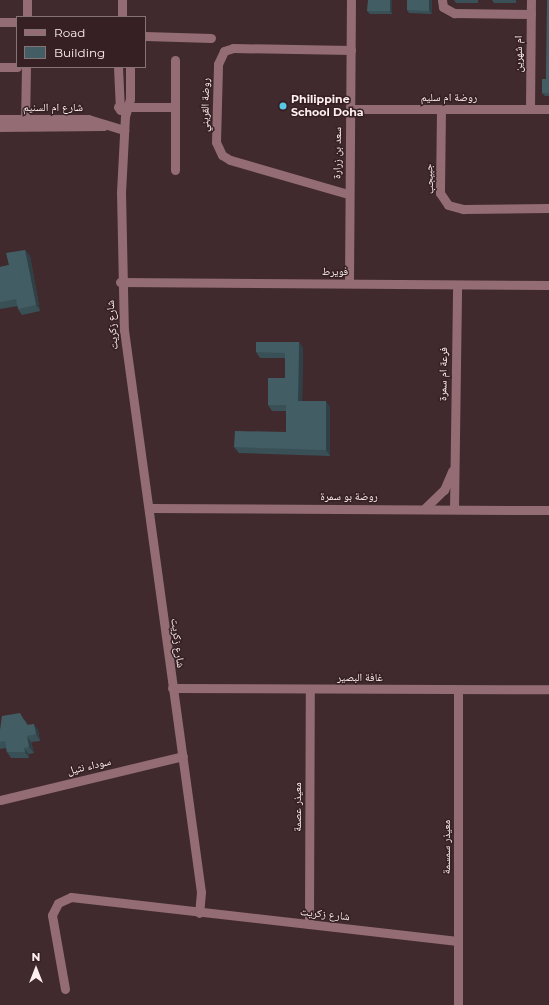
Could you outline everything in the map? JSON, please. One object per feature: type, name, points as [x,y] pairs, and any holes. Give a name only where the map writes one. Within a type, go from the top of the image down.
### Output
[{"type":"street","points":[[27,0],[27,16]]},
{"type":"street","points":[[122,0],[122,16]]},
{"type":"street","name":"سعد بن زرارة","points":[[349,283],[348,194],[351,0]]},
{"type":"street","points":[[442,0],[443,7],[454,13],[531,14]]},
{"type":"street","name":"ام شهرين","points":[[530,109],[531,0]]},
{"type":"street","points":[[0,22],[16,22]]},
{"type":"street","points":[[146,36],[212,38]]},
{"type":"street","name":"روضة القريني","points":[[348,194],[230,160],[222,155],[216,142],[218,64],[224,51],[233,48],[350,50]]},
{"type":"street","points":[[175,60],[175,170]]},
{"type":"street","points":[[0,67],[16,67]]},
{"type":"street","points":[[22,68],[25,123]]},
{"type":"street","points":[[118,68],[118,107],[125,116]]},
{"type":"street","name":"شارع زكريت","points":[[130,68],[129,107],[125,116],[124,130],[120,282],[125,345],[149,508],[172,688],[183,756],[201,892],[199,912],[458,941]]},
{"type":"street","points":[[118,107],[175,107]]},
{"type":"street","name":"روضة ام سليم","points":[[350,109],[549,109]]},
{"type":"street","name":"جبيجب","points":[[441,109],[443,200],[455,208],[549,208]]},
{"type":"street","name":"شارع ام السنيم","points":[[0,119],[25,123]]},
{"type":"street","name":"شارع ام السنيم","points":[[0,127],[25,123],[88,119],[104,126],[124,130]]},
{"type":"street","name":"فويرط","points":[[120,282],[549,285]]},
{"type":"street","name":"فرعة ام سمرة","points":[[454,509],[457,285]]},
{"type":"street","name":"فرعة ام سمرة","points":[[424,509],[444,490],[454,464]]},
{"type":"street","name":"روضة بو سمرة","points":[[149,508],[549,510]]},
{"type":"street","name":"غافة البصير","points":[[172,688],[458,690],[549,689]]},
{"type":"street","name":"معيذر عصمة","points":[[309,924],[310,689]]},
{"type":"street","name":"معيذر سمسمة","points":[[458,690],[458,1005]]},
{"type":"street","name":"سوداء نثيل","points":[[0,800],[183,756]]},
{"type":"street","points":[[65,989],[52,920],[53,911],[62,900],[76,897],[199,912]]},
{"type":"building","points":[[368,0],[390,0],[390,11],[367,11]]},
{"type":"building","points":[[407,0],[429,0],[429,11],[407,10]]},
{"type":"building","points":[[547,0],[549,0],[549,93],[542,93],[542,79],[546,79]]},
{"type":"building","points":[[25,250],[36,305],[18,309],[16,299],[0,302],[0,267],[9,265],[6,253]]},
{"type":"building","points":[[256,342],[299,342],[298,401],[326,401],[326,450],[234,447],[235,431],[286,432],[286,405],[268,405],[268,378],[285,378],[285,353],[256,352]]},
{"type":"building","points":[[20,713],[27,725],[34,724],[36,734],[27,736],[29,747],[24,748],[25,752],[7,752],[5,741],[0,742],[2,716]]},
{"type":"place","name":"Philippine School Doha","points":[[283,106]]}]
